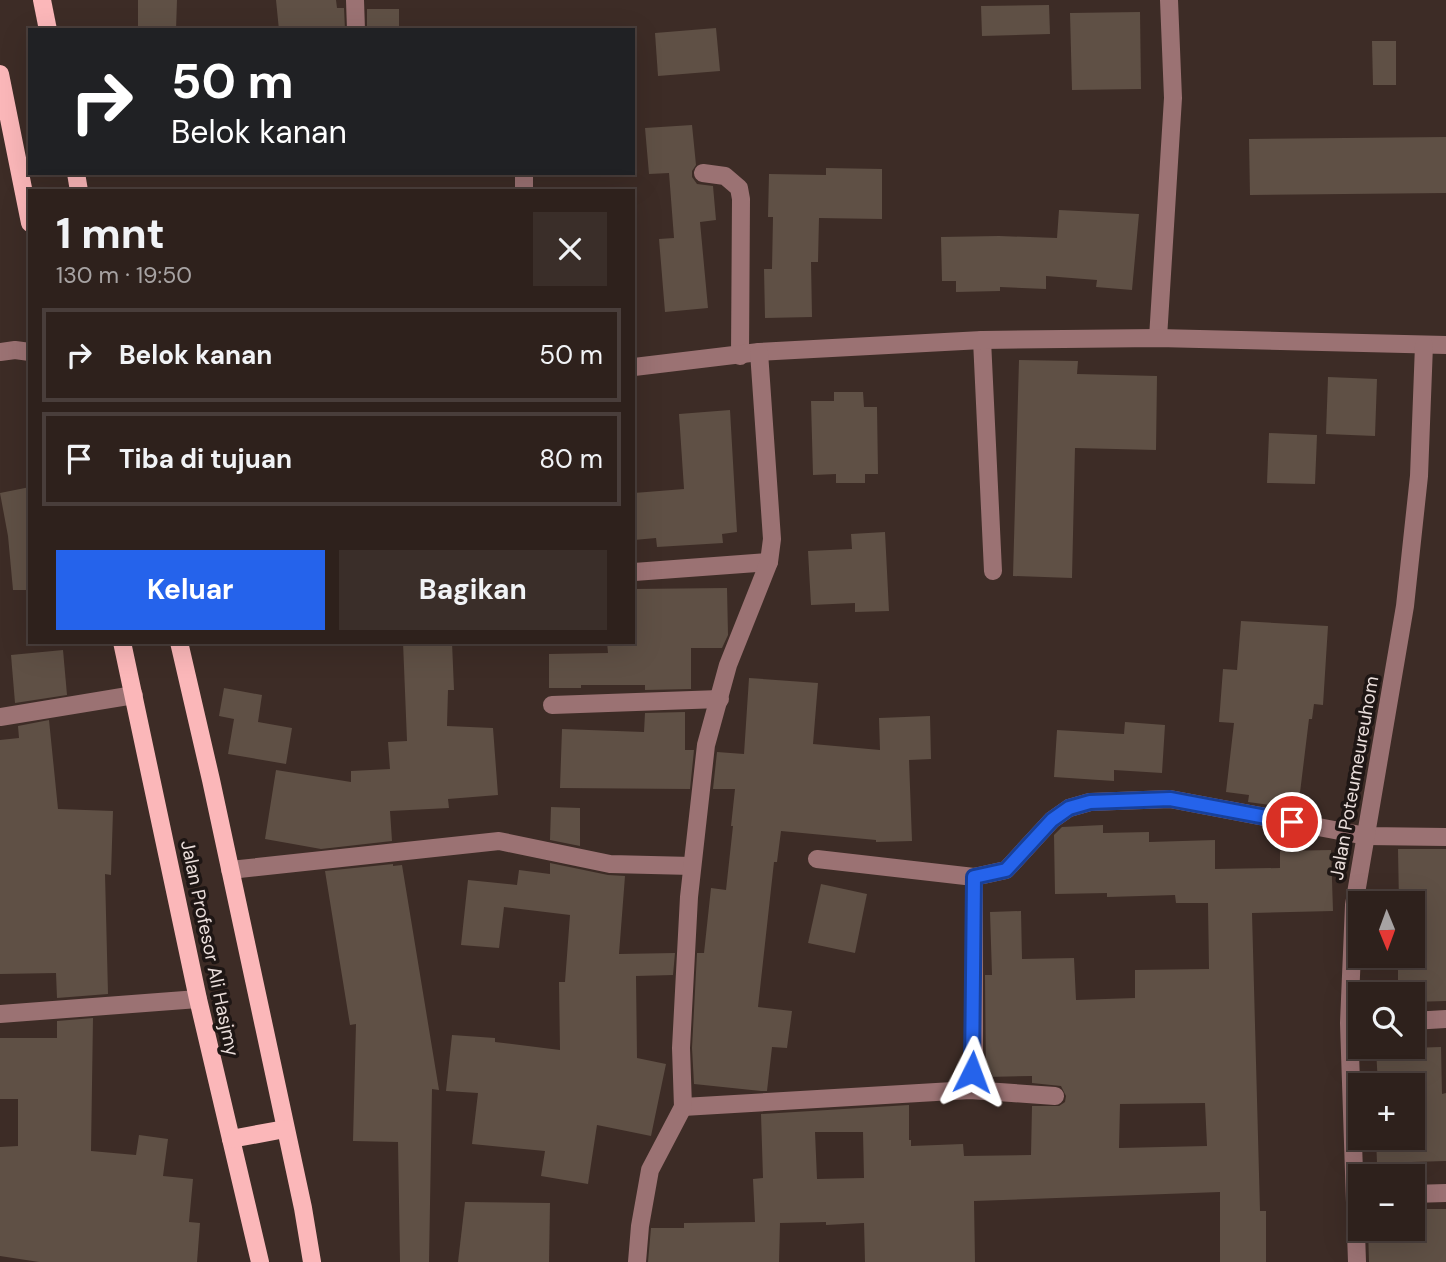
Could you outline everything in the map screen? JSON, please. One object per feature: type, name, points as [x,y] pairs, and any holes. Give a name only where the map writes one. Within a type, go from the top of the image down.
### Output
[{"type":"main road","points":[[43,0],[48,28]]},
{"type":"main road","points":[[0,74],[28,213]]},
{"type":"main road","name":"Jalan Profesor Ali Hasjmy","points":[[122,644],[198,999],[260,1262]]},
{"type":"main road","name":"Jalan Profesor Ali Hasjmy","points":[[179,644],[303,1208],[312,1262]]},
{"type":"main road","points":[[231,1139],[285,1129]]},
{"type":"street","points":[[355,0],[356,28]]},
{"type":"street","points":[[1158,338],[1172,97],[1169,0]]},
{"type":"street","points":[[703,173],[725,176],[739,188],[740,356]]},
{"type":"street","points":[[635,367],[759,352],[982,340],[1158,338],[1446,345]]},
{"type":"street","points":[[982,340],[993,571]]},
{"type":"street","name":"Jalan Poteumeureuhom","points":[[1354,982],[1354,905],[1405,606],[1419,476],[1424,345]]},
{"type":"street","points":[[0,352],[28,352]]},
{"type":"street","points":[[637,1262],[639,1226],[650,1170],[683,1107],[681,1048],[692,866],[706,745],[728,665],[769,562],[772,539],[759,352]]},
{"type":"street","points":[[635,572],[769,562]]},
{"type":"street","points":[[0,716],[134,695]]},
{"type":"street","points":[[552,705],[720,699]]},
{"type":"street","points":[[817,859],[974,877],[1006,870],[1052,820],[1069,808],[1090,802],[1170,799],[1366,836],[1446,837]]},
{"type":"street","points":[[230,870],[499,841],[610,864],[692,866]]},
{"type":"street","points":[[970,1090],[974,1054],[974,877]]},
{"type":"street","points":[[0,1014],[198,999]]},
{"type":"street","points":[[1425,1020],[1446,1019]]},
{"type":"street","name":"Jalan Poteumeureuhom","points":[[1355,1059],[1356,1164]]},
{"type":"street","points":[[683,1107],[970,1090],[1055,1096]]},
{"type":"street","points":[[1425,1194],[1446,1193]]},
{"type":"street","name":"Jalan Poteumeureuhom","points":[[1357,1241],[1357,1262]]},
{"type":"building","points":[[138,0],[177,0],[176,28],[138,28]]},
{"type":"building","points":[[276,0],[336,0],[337,8],[344,8],[345,28],[279,28]]},
{"type":"building","points":[[1049,5],[1050,34],[982,36],[981,6]]},
{"type":"building","points":[[367,9],[399,9],[399,28],[367,28]]},
{"type":"building","points":[[1140,12],[1141,89],[1072,90],[1070,13]]},
{"type":"building","points":[[716,28],[720,71],[658,76],[655,33]]},
{"type":"building","points":[[1372,41],[1396,41],[1396,85],[1373,85]]},
{"type":"building","points":[[692,125],[696,165],[692,177],[697,184],[713,186],[716,220],[700,222],[708,308],[665,312],[659,239],[674,238],[669,173],[649,174],[645,128]]},
{"type":"building","points":[[1446,137],[1446,193],[1250,195],[1249,139]]},
{"type":"building","points":[[826,168],[882,169],[882,219],[819,218],[818,262],[811,262],[812,317],[765,318],[764,269],[772,269],[773,217],[768,217],[769,174],[826,175]]},
{"type":"building","points":[[1059,210],[1139,214],[1132,290],[1096,287],[1097,280],[1046,276],[1046,289],[1000,287],[1000,291],[956,292],[956,281],[942,281],[941,237],[1057,238]]},
{"type":"building","points":[[1019,360],[1078,361],[1077,374],[1157,376],[1156,450],[1075,448],[1072,578],[1013,576]]},
{"type":"building","points":[[1328,377],[1377,379],[1375,436],[1326,434]]},
{"type":"building","points":[[834,392],[863,392],[864,407],[877,407],[878,474],[865,474],[865,483],[836,483],[836,474],[813,475],[811,401],[834,401]]},
{"type":"building","points":[[730,410],[737,532],[722,534],[723,543],[657,547],[656,538],[635,540],[635,493],[684,489],[679,414]]},
{"type":"building","points":[[1269,433],[1317,435],[1315,484],[1267,483]]},
{"type":"building","points":[[28,487],[28,590],[13,590],[8,536],[0,493]]},
{"type":"building","points":[[885,532],[889,611],[855,612],[855,603],[811,605],[808,551],[852,549],[851,534]]},
{"type":"building","points":[[727,588],[728,635],[722,648],[691,648],[691,689],[645,690],[645,685],[549,688],[549,654],[608,653],[607,644],[635,644],[635,589]]},
{"type":"building","points":[[1241,621],[1328,626],[1323,705],[1314,704],[1312,719],[1309,719],[1298,809],[1248,802],[1249,795],[1226,792],[1234,723],[1219,722],[1223,669],[1237,670]]},
{"type":"building","points":[[403,644],[452,644],[454,690],[448,690],[447,726],[493,728],[498,795],[448,799],[449,808],[390,811],[392,841],[321,849],[265,839],[276,770],[351,782],[351,771],[390,769],[388,742],[407,741]]},
{"type":"building","points":[[63,650],[67,695],[15,703],[11,655]]},
{"type":"building","points":[[749,678],[818,683],[813,744],[880,750],[879,718],[930,716],[931,759],[909,760],[912,841],[876,842],[781,831],[777,862],[774,862],[758,1007],[792,1011],[787,1048],[772,1047],[767,1091],[694,1084],[692,1048],[697,953],[704,953],[711,888],[726,890],[733,826],[735,789],[713,789],[717,752],[744,754]]},
{"type":"building","points":[[224,688],[262,695],[258,722],[292,728],[286,764],[228,754],[234,719],[219,716]]},
{"type":"building","points":[[685,712],[685,750],[694,750],[690,789],[560,788],[562,729],[644,732],[645,713]]},
{"type":"building","points":[[49,720],[58,809],[113,811],[111,875],[105,874],[108,994],[57,998],[56,973],[0,974],[0,740],[19,738],[18,726]]},
{"type":"building","points":[[1125,722],[1165,725],[1162,773],[1114,770],[1114,781],[1054,777],[1057,730],[1124,734]]},
{"type":"building","points":[[551,807],[580,808],[580,846],[550,840]]},
{"type":"building","points":[[1103,825],[1103,833],[1149,832],[1149,842],[1215,840],[1215,869],[1280,868],[1280,851],[1331,850],[1333,911],[1252,913],[1260,1211],[1266,1211],[1266,1262],[1220,1262],[1220,1192],[974,1201],[975,1262],[865,1262],[864,1223],[826,1225],[826,1222],[780,1223],[779,1262],[648,1262],[651,1228],[684,1228],[684,1223],[755,1222],[753,1179],[763,1178],[761,1114],[909,1105],[911,1146],[963,1144],[964,1156],[1031,1155],[1032,1106],[1059,1106],[1065,1102],[1066,1096],[1061,1086],[1032,1083],[1032,1076],[986,1077],[985,975],[992,975],[990,912],[1021,911],[1022,959],[1074,958],[1076,1000],[1135,998],[1135,970],[1209,969],[1208,903],[1176,903],[1175,895],[1107,897],[1107,893],[1055,894],[1054,835],[1062,827]],"holes":[[[1205,1103],[1207,1146],[1119,1148],[1120,1104]],[[815,1132],[863,1132],[864,1178],[817,1179]]]},
{"type":"building","points":[[1398,849],[1446,849],[1446,1001],[1425,1002],[1425,982],[1398,982],[1398,968],[1425,968],[1425,891],[1399,891]]},
{"type":"building","points":[[550,863],[625,876],[619,954],[675,953],[673,975],[636,976],[637,1058],[666,1064],[651,1136],[597,1125],[588,1184],[541,1176],[545,1151],[472,1144],[478,1093],[446,1091],[452,1035],[495,1038],[495,1042],[560,1050],[559,982],[565,982],[570,915],[504,907],[499,948],[461,945],[468,880],[517,885],[519,870],[550,874]]},
{"type":"building","points":[[402,865],[439,1090],[432,1089],[429,1262],[400,1262],[398,1142],[353,1141],[356,1024],[350,1025],[325,871]]},
{"type":"building","points":[[821,884],[867,894],[855,953],[808,943]]},
{"type":"building","points":[[93,1018],[91,1151],[136,1155],[139,1135],[168,1139],[163,1176],[193,1179],[189,1222],[200,1223],[197,1262],[39,1262],[0,1256],[0,1147],[18,1146],[18,1099],[0,1099],[0,1038],[57,1038],[57,1021]]},
{"type":"building","points":[[1425,1047],[1441,1047],[1442,1094],[1446,1093],[1446,1161],[1377,1163],[1376,1150],[1425,1150],[1425,1073],[1377,1073],[1377,1059],[1425,1059]]},
{"type":"building","points":[[465,1202],[550,1203],[549,1262],[458,1262]]},
{"type":"building","points":[[1425,1209],[1446,1209],[1446,1262],[1369,1262],[1368,1241],[1425,1241]]},
{"type":"route","points":[[972,1072],[974,877],[1006,870],[1052,820],[1069,808],[1090,802],[1170,799],[1292,822]]}]
